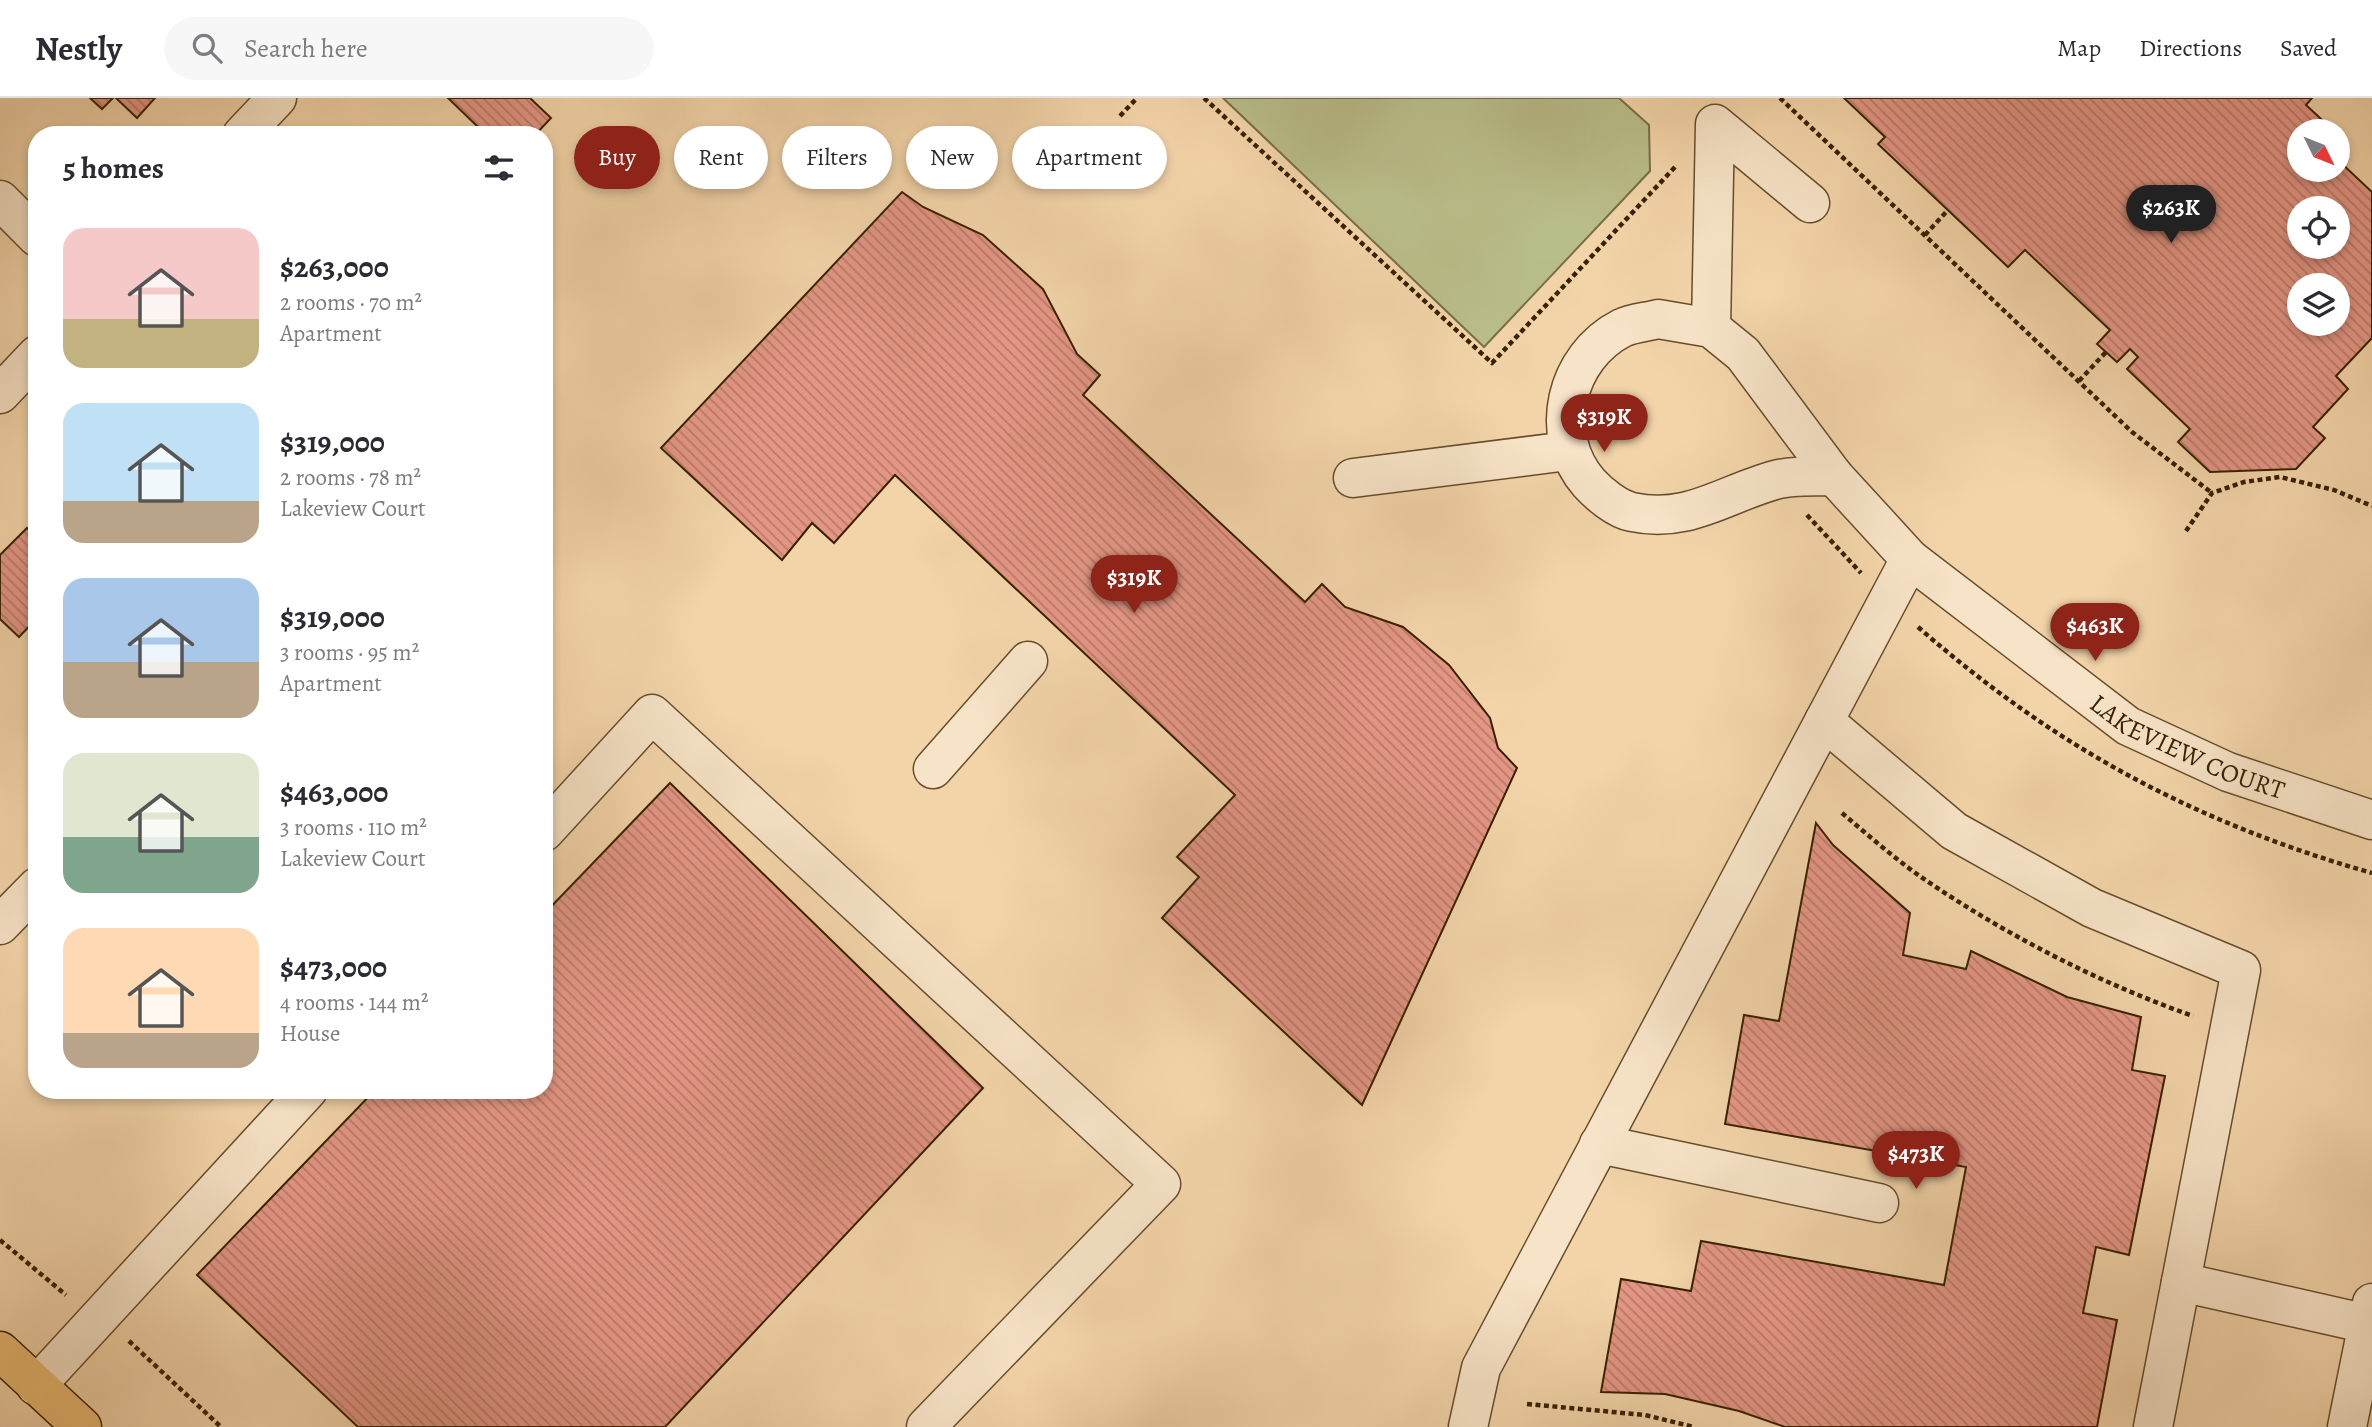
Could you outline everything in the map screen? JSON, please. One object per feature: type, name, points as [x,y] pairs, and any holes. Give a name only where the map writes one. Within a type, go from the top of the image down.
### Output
[{"type":"main road","points":[[0,1351],[82,1427]]},
{"type":"street","points":[[250,126],[276,98]]},
{"type":"street","points":[[1714,111],[1810,203]]},
{"type":"street","points":[[1711,328],[1714,111]]},
{"type":"street","points":[[0,200],[28,228]]},
{"type":"street","name":"LAKEVIEW COURT","points":[[1834,476],[1779,479],[1737,492],[1707,508],[1668,517],[1629,512],[1599,493],[1581,474],[1568,451],[1564,412],[1577,374],[1597,348],[1622,328],[1658,319],[1711,328],[1743,354],[1834,476],[1910,559],[2128,726],[2228,772],[2372,820]]},
{"type":"street","points":[[0,394],[28,364]]},
{"type":"street","points":[[1353,478],[1568,451]]},
{"type":"street","points":[[1468,1427],[1481,1368],[1910,559]]},
{"type":"street","points":[[933,769],[1028,662]]},
{"type":"street","points":[[553,822],[652,714],[1161,1184],[926,1427]]},
{"type":"street","points":[[1824,721],[1954,831],[2092,908],[2241,970],[2153,1427]]},
{"type":"street","points":[[0,925],[28,896]]},
{"type":"street","points":[[36,1386],[300,1099]]},
{"type":"street","points":[[1599,1144],[1879,1203]]},
{"type":"street","points":[[2181,1282],[2370,1313],[2347,1427]]},
{"type":"path","points":[[1120,116],[1137,98]]},
{"type":"path","points":[[1204,98],[1492,363],[1714,111]]},
{"type":"path","points":[[1780,98],[2132,432],[2212,493]]},
{"type":"path","points":[[1925,235],[1948,210]]},
{"type":"path","points":[[2078,381],[2106,352]]},
{"type":"path","points":[[2186,531],[2212,493],[2244,482],[2280,477],[2334,490],[2372,506]]},
{"type":"path","points":[[1842,813],[1922,877],[2001,925],[2092,974],[2202,1019]]},
{"type":"path","points":[[1527,1404],[1645,1415],[1693,1427]]},
{"type":"green space","points":[[1223,98],[1619,98],[1649,125],[1650,171],[1484,347]]},
{"type":"building","points":[[90,98],[113,98],[102,109]]},
{"type":"building","points":[[116,98],[155,98],[137,118]]},
{"type":"building","points":[[448,98],[530,98],[551,118],[543,126],[477,126]]},
{"type":"building","points":[[1844,98],[2312,98],[2306,105],[2321,119],[2287,119],[2287,182],[2350,182],[2350,171],[2372,192],[2372,338],[2336,376],[2348,389],[2313,427],[2325,438],[2296,469],[2210,472],[2178,442],[2190,429],[2127,369],[2138,357],[2130,349],[2117,362],[2097,344],[2110,330],[2025,250],[2008,267],[1878,144],[1885,137]]},
{"type":"building","points":[[902,192],[923,207],[983,235],[1043,289],[1077,354],[1100,375],[1083,395],[1305,602],[1322,584],[1345,607],[1403,627],[1449,665],[1490,718],[1498,748],[1517,768],[1362,1105],[1162,918],[1199,877],[1177,857],[1235,795],[895,475],[834,543],[812,523],[782,560],[661,448]]},
{"type":"building","points":[[28,529],[28,628],[19,637],[0,619],[0,555]]},
{"type":"building","points":[[670,783],[983,1088],[665,1427],[358,1427],[197,1275],[366,1099],[553,1099],[553,905]]},
{"type":"building","points":[[1816,823],[1833,845],[1910,913],[1903,955],[1966,969],[1971,951],[2067,997],[2141,1017],[2132,1070],[2165,1076],[2129,1255],[2096,1247],[2083,1313],[2117,1320],[2097,1427],[1785,1427],[1739,1411],[1665,1394],[1601,1392],[1621,1279],[1691,1291],[1701,1241],[1944,1285],[1966,1167],[1725,1124],[1744,1015],[1779,1021]]}]
